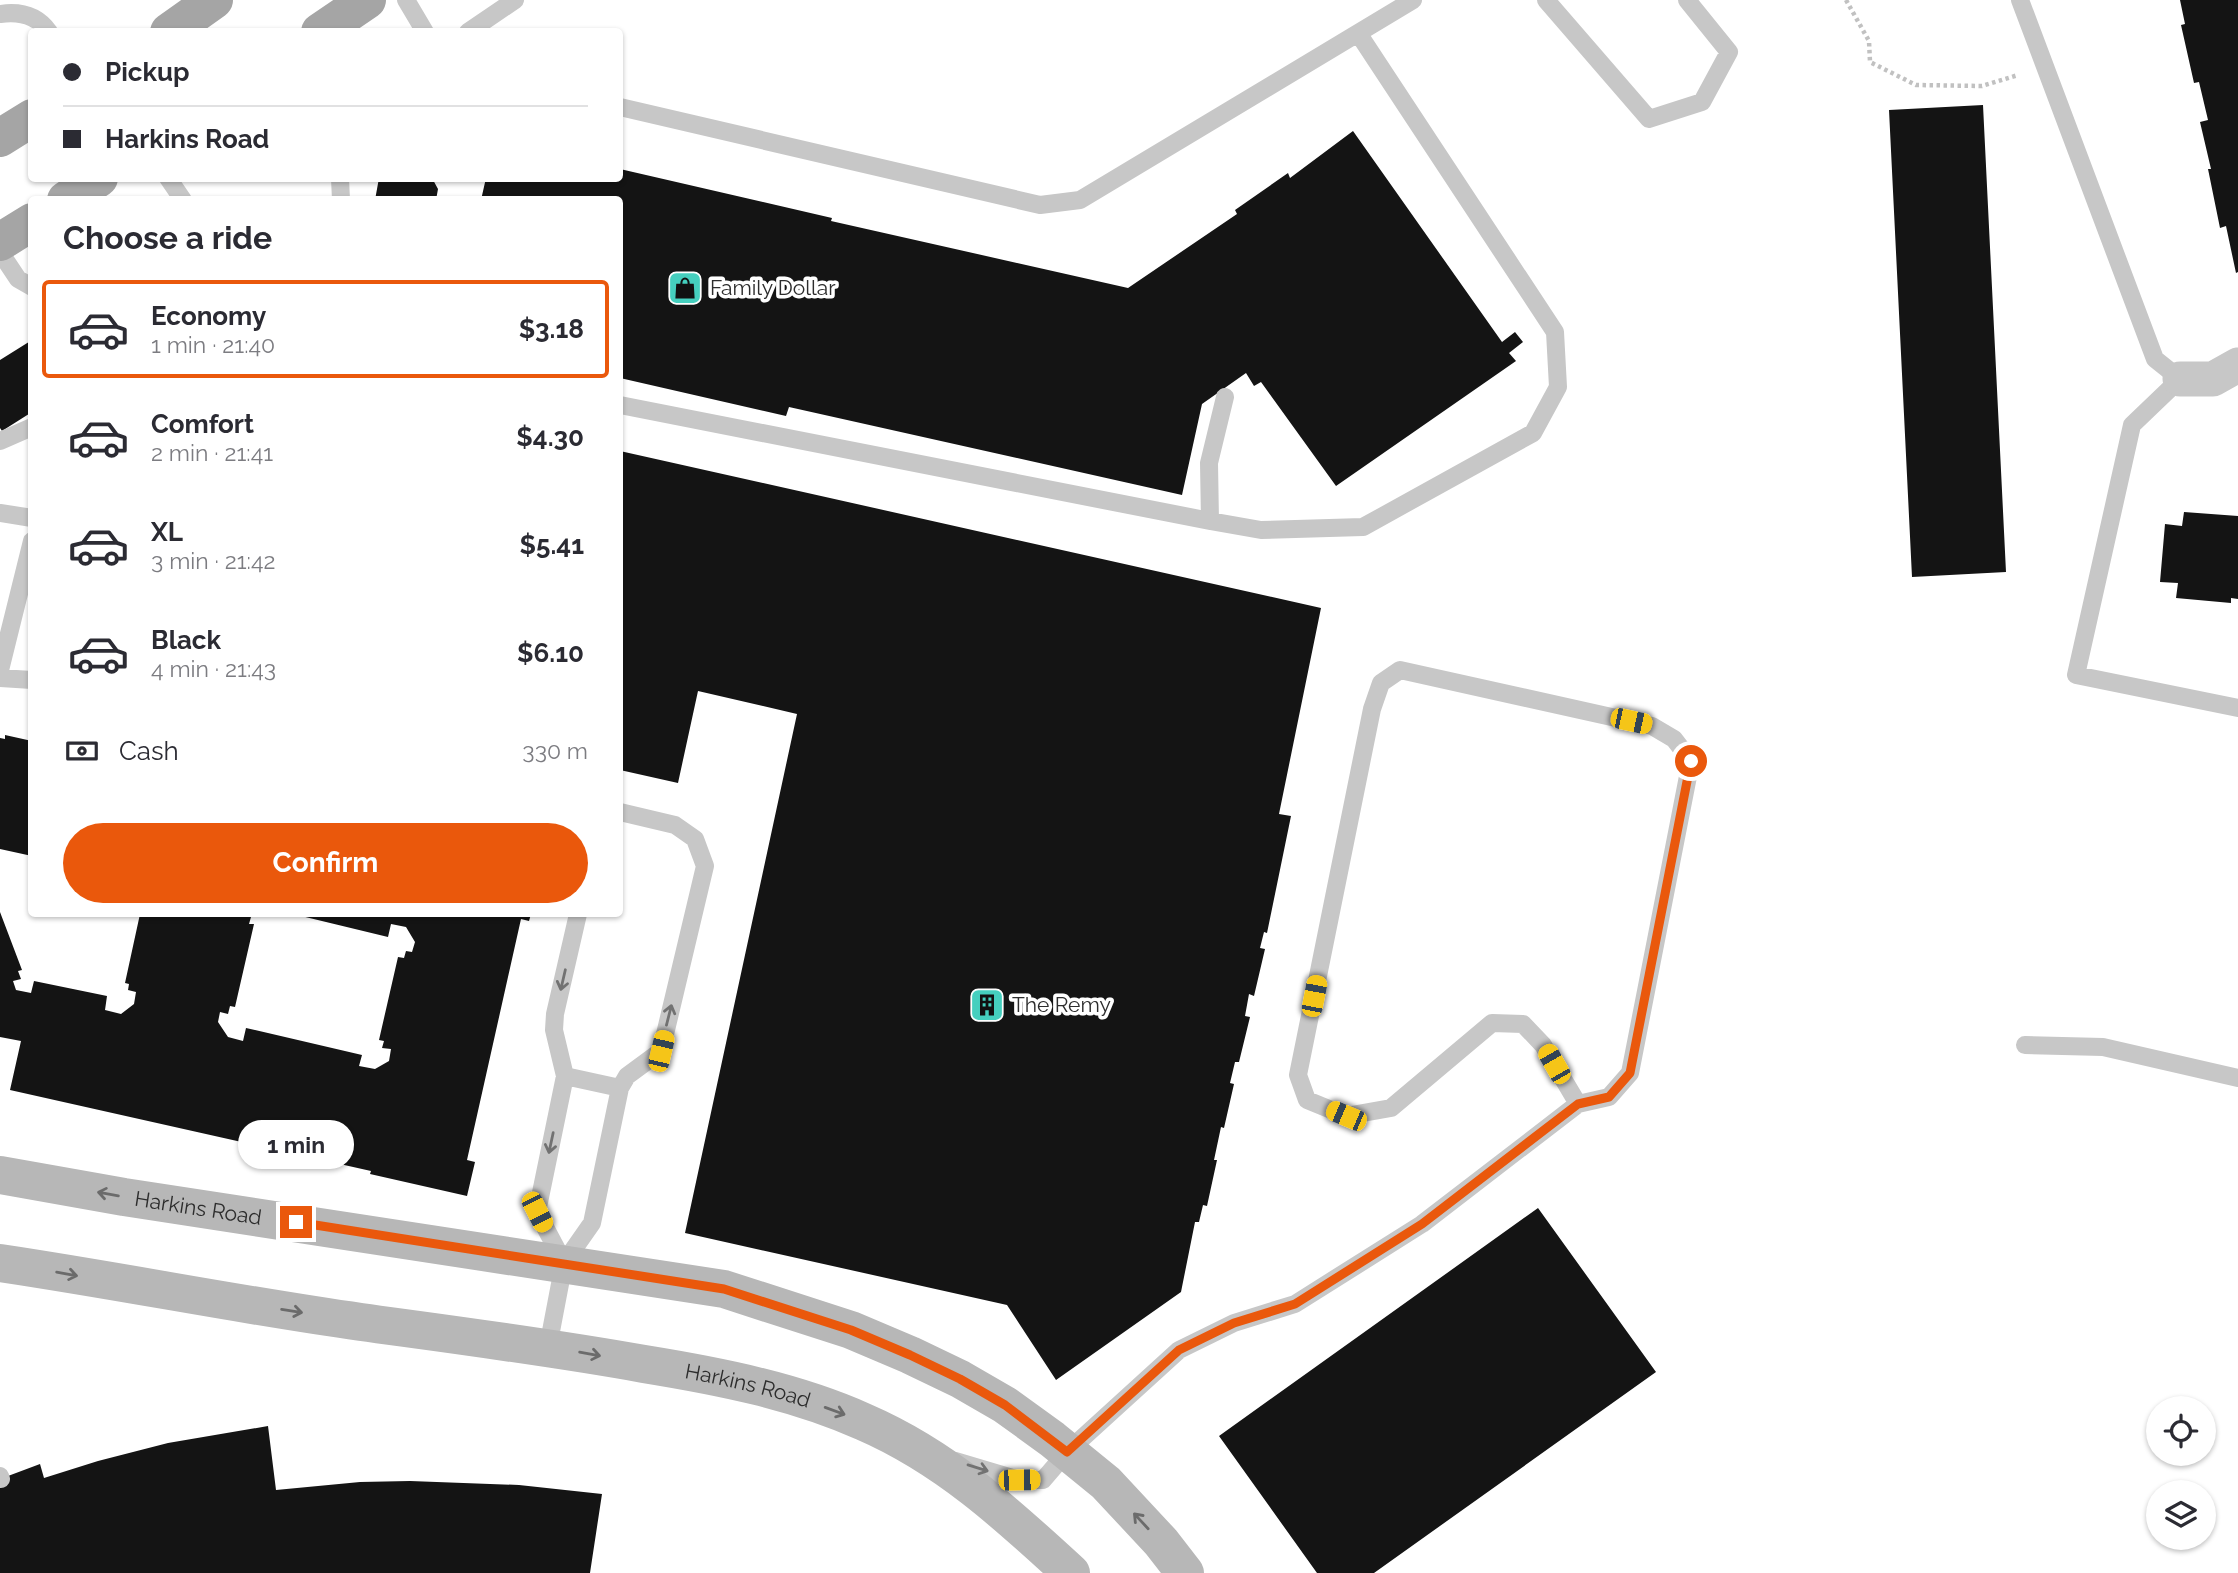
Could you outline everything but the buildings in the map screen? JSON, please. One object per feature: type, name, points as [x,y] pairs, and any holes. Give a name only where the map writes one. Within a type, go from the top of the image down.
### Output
[{"type":"main road","points":[[326,28],[367,0]]},
{"type":"main road","points":[[0,138],[28,120]]},
{"type":"main road","points":[[72,196],[93,182]]},
{"type":"main road","points":[[0,242],[28,224]]},
{"type":"street","points":[[2180,379],[2213,379],[2238,365]]},
{"type":"street","name":"Harkins Road","points":[[0,1175],[124,1197],[724,1289],[851,1330],[960,1379],[1005,1405],[1106,1483],[1161,1542],[1185,1573]]},
{"type":"street","name":"Harkins Road","points":[[0,1263],[359,1322],[548,1347],[713,1376],[797,1398],[865,1422],[975,1487],[1071,1573]]},
{"type":"lane","points":[[405,0],[422,28]]},
{"type":"lane","points":[[474,28],[515,0]]},
{"type":"lane","points":[[623,108],[1041,205],[1080,200],[1413,0]]},
{"type":"lane","points":[[1546,0],[1649,119],[1702,102],[1729,52],[1687,0]]},
{"type":"lane","points":[[2020,0],[2155,359],[2180,379],[2132,425],[2076,675],[2238,708]]},
{"type":"lane","points":[[0,14],[22,13],[41,21],[46,28]]},
{"type":"lane","points":[[623,406],[1261,530],[1363,527],[1533,433],[1558,387],[1555,332],[1358,33]]},
{"type":"lane","points":[[0,252],[18,279],[28,285]]},
{"type":"lane","points":[[1210,521],[1209,463],[1225,397]]},
{"type":"lane","points":[[0,441],[28,429]]},
{"type":"lane","points":[[0,513],[28,517]]},
{"type":"lane","points":[[0,670],[28,557]]},
{"type":"lane","points":[[913,1448],[1019,1480],[1043,1480],[1067,1452],[1179,1350],[1234,1323],[1295,1304],[1422,1224],[1578,1104],[1609,1097],[1630,1073],[1691,761],[1674,739],[1652,726],[1399,670],[1381,683],[1373,709],[1298,1075],[1307,1100],[1346,1116],[1391,1108],[1492,1023],[1523,1024],[1543,1045],[1578,1104]]},
{"type":"lane","points":[[0,678],[28,680]]},
{"type":"lane","points":[[548,1347],[564,1263],[592,1223],[620,1088],[627,1076],[661,1051],[705,866],[695,839],[675,825],[623,813]]},
{"type":"lane","points":[[564,1263],[537,1212],[565,1076],[554,1030],[555,1014],[577,917]]},
{"type":"lane","points":[[2025,1045],[2103,1047],[2238,1078]]},
{"type":"lane","points":[[565,1076],[620,1088]]},
{"type":"path","points":[[1846,0],[1869,41],[1870,62],[1916,85],[1982,86],[2046,67]]},
{"type":"place","name":"Family Dollar","points":[[685,288]]},
{"type":"place","name":"The Remy","points":[[987,1005]]},
{"type":"route","points":[[296,1222],[724,1289],[851,1330],[910,1355],[1005,1405],[1067,1452],[1179,1350],[1234,1323],[1295,1304],[1422,1224],[1578,1104],[1609,1097],[1630,1073],[1691,761]]}]
